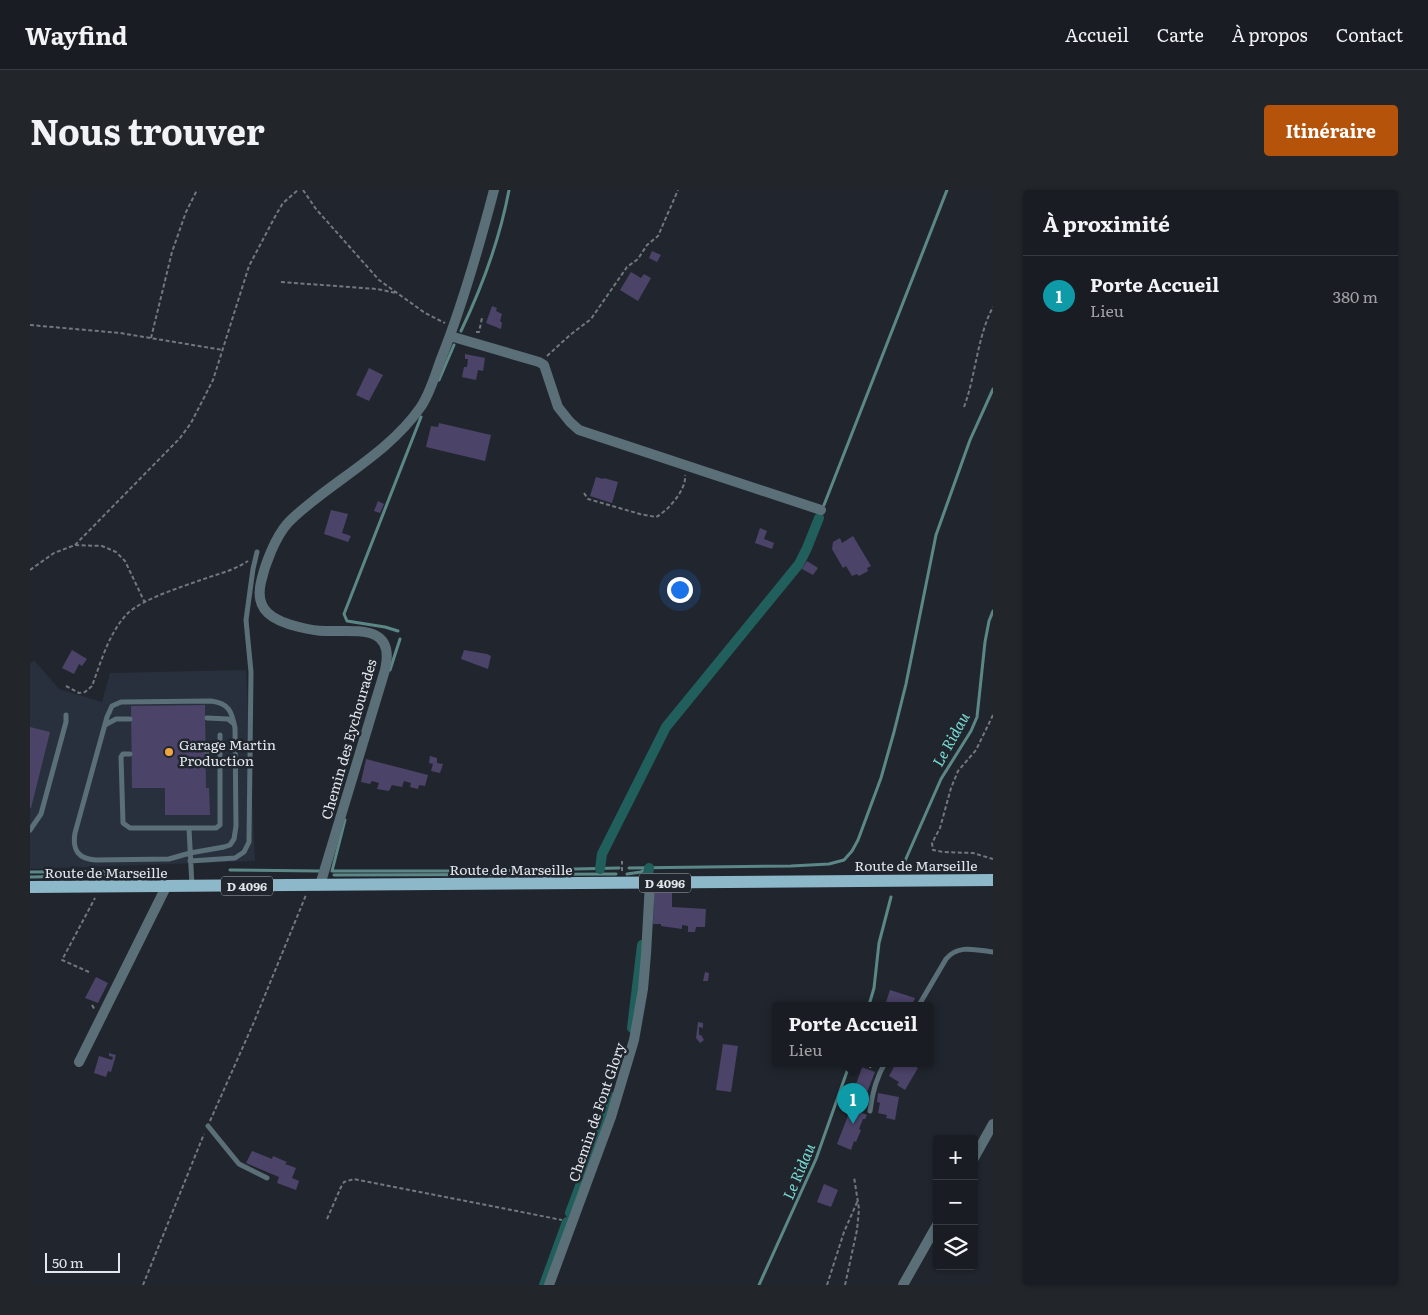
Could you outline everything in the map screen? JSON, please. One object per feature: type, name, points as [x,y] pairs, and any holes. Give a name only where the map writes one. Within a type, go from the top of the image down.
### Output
[{"type":"main road","name":"Route de Marseille","points":[[30,887],[993,880]]},
{"type":"street","points":[[494,190],[455,334],[544,365],[558,406],[570,422],[579,430],[821,510]]},
{"type":"street","name":"Chemin des Eychourades","points":[[315,885],[385,670],[387,650],[381,640],[368,632],[317,630],[294,626],[277,620],[266,612],[261,603],[259,594],[261,580],[276,540],[287,523],[330,487],[388,444],[420,408],[455,334]]},
{"type":"street","name":"Chemin de Font Glory","points":[[549,1285],[610,1117],[634,1040],[644,972],[650,883]]},
{"type":"street","points":[[79,1062],[166,886]]},
{"type":"street","points":[[978,1151],[993,1124]]},
{"type":"street","points":[[903,1285],[933,1232]]},
{"type":"lane","points":[[190,861],[235,858],[244,852],[249,842],[251,672],[246,620],[257,552]]},
{"type":"lane","points":[[211,700],[229,708],[233,715],[235,728],[236,826],[234,839],[230,845],[224,848],[190,853],[169,859],[96,860],[86,859],[78,852],[74,842],[75,833],[112,706],[122,702],[211,700]]},
{"type":"lane","points":[[30,830],[41,814],[66,716]]},
{"type":"lane","points":[[207,718],[228,719],[235,728]]},
{"type":"lane","points":[[105,725],[116,719],[130,719]]},
{"type":"lane","points":[[130,754],[123,754],[121,757],[122,819],[125,825],[130,828],[216,828],[220,825],[220,735]]},
{"type":"lane","points":[[207,753],[220,752]]},
{"type":"lane","points":[[189,828],[192,886]]},
{"type":"lane","points":[[921,1002],[951,954],[966,949],[993,952]]},
{"type":"lane","points":[[870,1111],[872,1091],[882,1067]]},
{"type":"lane","points":[[208,1126],[239,1164],[267,1178]]},
{"type":"path","points":[[151,338],[172,252],[186,212],[197,190]]},
{"type":"path","points":[[75,545],[180,438],[191,423],[213,380],[249,266],[280,208],[298,190]]},
{"type":"path","points":[[303,190],[316,209],[379,280],[398,294],[455,334],[479,332],[482,318]]},
{"type":"path","points":[[539,362],[570,334],[591,319],[627,267],[638,259],[647,245],[658,236],[678,190]]},
{"type":"path","points":[[281,282],[377,289],[398,294]]},
{"type":"path","points":[[964,407],[973,382],[988,318],[993,307]]},
{"type":"path","points":[[30,325],[120,333],[223,350]]},
{"type":"path","points":[[584,493],[588,499],[656,517],[668,509],[681,492],[686,476],[680,464]]},
{"type":"path","points":[[30,570],[54,553],[75,545],[102,546],[116,552],[125,560],[145,602]]},
{"type":"path","points":[[66,686],[79,693],[85,692],[92,686],[108,645],[121,622],[135,608],[145,602],[203,579],[237,568],[251,559],[257,552]]},
{"type":"path","points":[[993,715],[976,750],[958,771],[951,788],[940,828],[932,844],[933,850],[973,853],[993,859]]},
{"type":"path","points":[[143,1285],[208,1126],[315,885]]},
{"type":"path","points":[[89,972],[62,960],[101,887]]},
{"type":"path","points":[[846,1285],[858,1230],[859,1209],[854,1177]]},
{"type":"path","points":[[327,1219],[344,1182],[354,1179],[572,1221]]},
{"type":"path","points":[[827,1285],[844,1232],[858,1200]]},
{"type":"shaded area","points":[[34,660],[59,689],[102,702],[110,673],[246,670],[255,861],[30,869],[30,664]]},
{"type":"building","points":[[652,251],[661,255],[657,262],[649,258]]},
{"type":"building","points":[[631,272],[641,278],[644,274],[651,278],[638,301],[620,290]]},
{"type":"building","points":[[492,306],[497,308],[496,311],[502,314],[500,321],[502,323],[501,329],[486,323]]},
{"type":"building","points":[[465,354],[485,358],[483,371],[478,370],[476,380],[462,377],[464,367],[467,367],[468,359],[465,359]]},
{"type":"building","points":[[369,368],[383,375],[369,401],[356,395]]},
{"type":"building","points":[[439,423],[491,435],[485,461],[426,447],[431,426],[438,427]]},
{"type":"building","points":[[596,477],[618,482],[612,503],[590,496]]},
{"type":"building","points":[[378,501],[384,504],[380,513],[374,511]]},
{"type":"building","points":[[331,510],[348,514],[342,533],[351,536],[348,542],[324,534]]},
{"type":"building","points":[[760,528],[767,531],[764,539],[774,543],[772,549],[755,543]]},
{"type":"building","points":[[853,536],[871,566],[867,568],[868,571],[859,576],[857,574],[852,576],[846,566],[843,568],[832,549],[833,542],[840,538],[842,543]]},
{"type":"building","points":[[807,561],[818,568],[813,575],[802,569]]},
{"type":"building","points":[[72,650],[87,659],[82,666],[79,664],[74,674],[62,668]]},
{"type":"building","points":[[464,650],[491,656],[488,669],[461,659]]},
{"type":"building","name":"Garage Martin Production","points":[[205,705],[206,788],[209,788],[210,815],[165,815],[165,788],[132,788],[131,706]]},
{"type":"building","points":[[30,727],[50,732],[31,808],[30,808]]},
{"type":"building","points":[[430,756],[437,758],[437,763],[443,764],[440,773],[431,771],[433,764],[429,763]]},
{"type":"building","points":[[366,759],[428,775],[425,786],[419,785],[418,789],[410,787],[411,783],[404,781],[402,787],[392,785],[389,791],[377,789],[379,783],[372,781],[370,784],[361,782]]},
{"type":"building","points":[[654,892],[672,893],[672,907],[706,909],[705,927],[696,927],[695,932],[688,932],[688,926],[682,925],[682,929],[653,924]]},
{"type":"building","points":[[705,972],[709,973],[708,981],[703,981]]},
{"type":"building","points":[[96,977],[108,983],[98,1003],[85,998]]},
{"type":"building","points":[[890,990],[915,998],[913,1002],[886,1002]]},
{"type":"building","points":[[698,1022],[703,1023],[703,1028],[699,1027],[699,1035],[704,1040],[700,1043],[696,1038]]},
{"type":"building","points":[[723,1044],[738,1046],[731,1092],[716,1090]]},
{"type":"building","points":[[109,1053],[116,1055],[111,1072],[108,1071],[106,1077],[94,1073],[99,1056],[112,1060],[113,1057],[109,1056]]},
{"type":"building","points":[[862,1067],[875,1072],[866,1095],[854,1090]]},
{"type":"building","points":[[894,1067],[918,1068],[905,1090],[897,1085],[899,1082],[889,1076]]},
{"type":"building","points":[[878,1093],[899,1097],[895,1120],[886,1118],[887,1115],[878,1113],[880,1103],[877,1102]]},
{"type":"building","points":[[851,1108],[867,1115],[863,1119],[859,1129],[861,1130],[851,1150],[837,1144]]},
{"type":"building","points":[[252,1151],[272,1159],[273,1156],[287,1162],[285,1164],[296,1168],[292,1178],[299,1181],[296,1190],[277,1183],[279,1177],[246,1163]]},
{"type":"building","points":[[824,1184],[838,1190],[831,1207],[817,1202]]},
{"type":"waterway","points":[[461,331],[490,262],[509,190]]},
{"type":"waterway","points":[[824,505],[947,190]]},
{"type":"waterway","points":[[439,380],[454,345]]},
{"type":"waterway","points":[[629,868],[829,864],[844,860],[852,851],[858,840],[881,778],[894,732],[906,684],[936,535],[970,440],[993,389]]},
{"type":"waterway","points":[[398,631],[347,621],[344,614],[421,417]]},
{"type":"waterway","points":[[600,869],[602,854],[666,727],[799,564],[819,518]]},
{"type":"waterway","name":"Le Ridau","points":[[901,870],[941,779],[971,731],[977,717],[985,642],[993,611]]},
{"type":"waterway","points":[[390,670],[400,639]]},
{"type":"waterway","points":[[345,820],[332,871],[489,871],[619,868]]},
{"type":"waterway","points":[[648,874],[649,868]]},
{"type":"waterway","points":[[627,874],[641,872],[645,869]]},
{"type":"waterway","points":[[230,870],[319,871]]},
{"type":"waterway","points":[[30,872],[147,871]]},
{"type":"waterway","points":[[30,877],[142,875],[150,871]]},
{"type":"waterway","points":[[334,875],[616,874]]},
{"type":"waterway","name":"Le Ridau","points":[[870,1002],[874,988],[879,943],[891,897]]},
{"type":"waterway","points":[[632,1028],[642,945]]},
{"type":"waterway","name":"Le Ridau","points":[[759,1285],[816,1159],[849,1067]]},
{"type":"waterway","points":[[570,1213],[613,1097]]},
{"type":"waterway","points":[[544,1285],[567,1222]]},
{"type":"place","name":"Garage Martin Production","points":[[169,752]]},
{"type":"place","name":"Porte Accueil","points":[[853,1124]]}]
